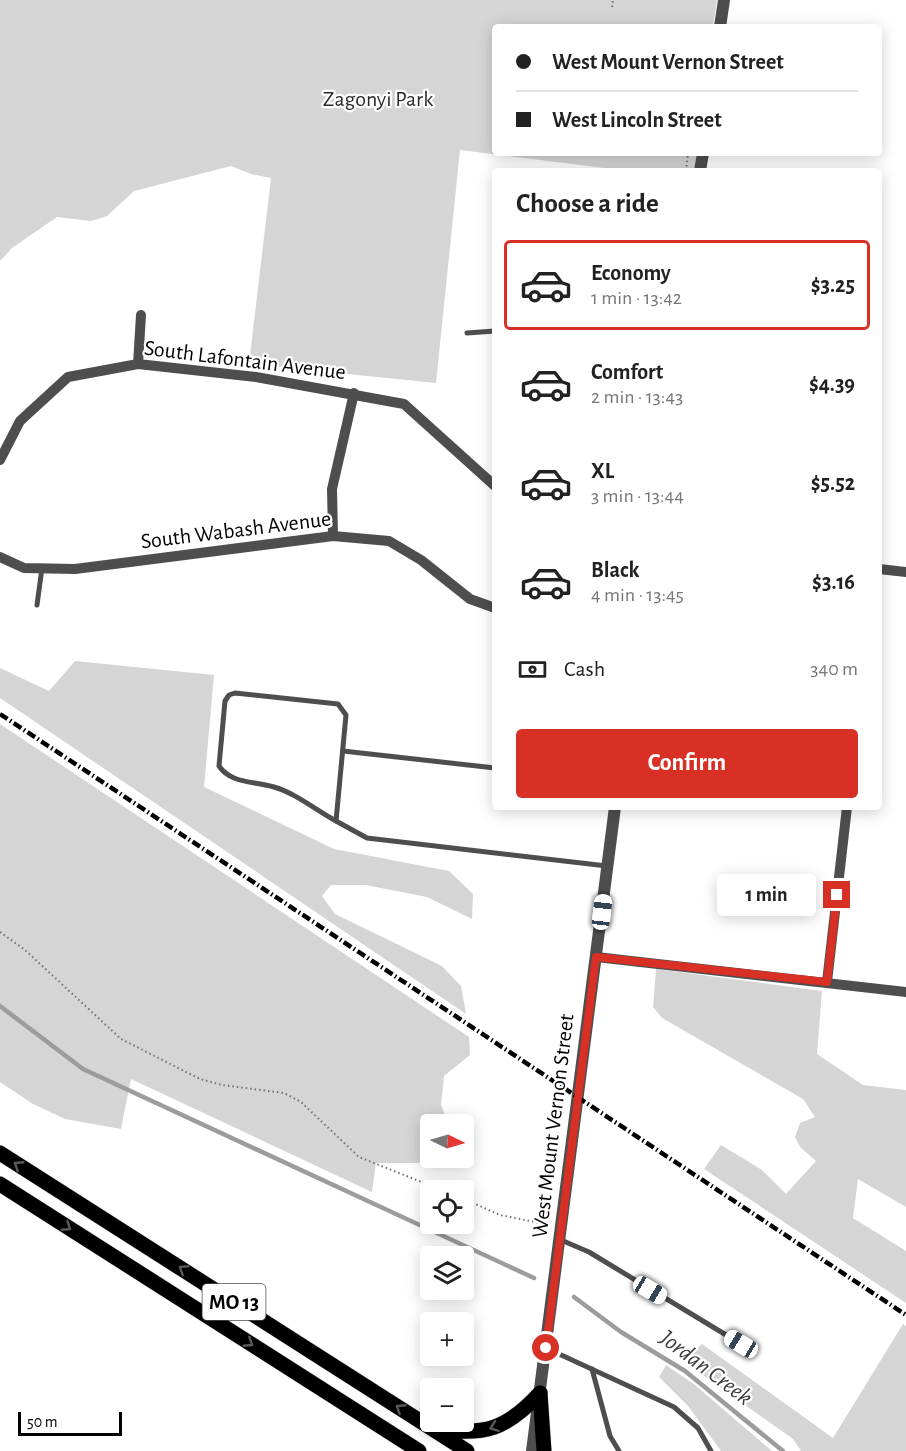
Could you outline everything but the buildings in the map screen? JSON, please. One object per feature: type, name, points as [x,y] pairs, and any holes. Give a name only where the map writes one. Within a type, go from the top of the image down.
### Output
[{"type":"main road","name":"MO 13","points":[[0,1153],[420,1421]]},
{"type":"main road","name":"MO 13","points":[[0,1184],[419,1451]]},
{"type":"main road","points":[[463,1432],[486,1430],[517,1417],[540,1393]]},
{"type":"main road","points":[[540,1393],[544,1451]]},
{"type":"main road","name":"MO 13","points":[[437,1432],[467,1451]]},
{"type":"street","points":[[720,24],[724,0]]},
{"type":"street","points":[[138,364],[141,315]]},
{"type":"street","name":"South Lafontain Avenue","points":[[0,460],[20,421],[68,377],[138,364],[256,377],[354,393],[404,404],[492,483]]},
{"type":"street","points":[[333,536],[332,489],[354,393]]},
{"type":"street","name":"South Wabash Avenue","points":[[0,556],[24,568],[75,569],[333,536],[389,541],[421,560],[470,599],[492,607]]},
{"type":"street","points":[[882,568],[906,572]]},
{"type":"street","name":"West Mount Vernon Street","points":[[532,1451],[615,810]]},
{"type":"street","points":[[827,982],[847,810]]},
{"type":"street","points":[[596,957],[906,992]]},
{"type":"lane","points":[[467,333],[492,331]]},
{"type":"lane","points":[[37,604],[42,568]]},
{"type":"lane","points":[[336,821],[346,715],[338,704],[235,693],[229,695],[225,701],[219,766],[231,778],[276,787],[336,821],[367,838],[608,866]]},
{"type":"lane","points":[[343,751],[492,768]]},
{"type":"lane","points":[[559,1239],[589,1252],[741,1344]]},
{"type":"lane","points":[[546,1348],[674,1407],[698,1428],[711,1451]]},
{"type":"lane","points":[[592,1369],[610,1436],[619,1451]]},
{"type":"path","points":[[612,7],[613,0]]},
{"type":"path","points":[[0,932],[68,988],[101,1023],[131,1044],[200,1079],[222,1085],[284,1093],[301,1102],[359,1157],[420,1181]]},
{"type":"path","points":[[474,1203],[500,1215],[540,1223]]},
{"type":"green space","name":"Zagonyi Park","points":[[0,0],[717,0],[713,24],[492,24],[492,154],[460,150],[436,383],[249,364],[271,178],[251,174],[231,166],[134,191],[107,216],[91,221],[57,217],[12,248],[0,261]]},
{"type":"green space","points":[[508,156],[696,156],[694,168],[604,168]]},
{"type":"green space","points":[[75,661],[214,675],[204,787],[334,849],[449,871],[473,894],[472,919],[427,897],[366,885],[331,885],[322,896],[335,914],[442,966],[461,986],[466,1014],[0,698],[0,668],[49,691]]},
{"type":"green space","points":[[0,724],[469,1037],[470,1055],[444,1076],[441,1105],[445,1114],[420,1114],[420,1162],[376,1163],[372,1192],[131,1079],[121,1129],[65,1119],[33,1104],[0,1082]]},
{"type":"green space","points":[[656,969],[822,991],[817,1054],[863,1085],[906,1090],[906,1207],[858,1179],[853,1218],[906,1251],[906,1303],[704,1169],[721,1145],[762,1170],[786,1194],[816,1161],[800,1147],[795,1137],[800,1123],[815,1117],[803,1099],[662,1018],[653,1007]]},
{"type":"green space","points":[[903,1324],[906,1326],[906,1451],[801,1451],[793,1439],[683,1361],[702,1344],[833,1438]]},
{"type":"green space","points":[[666,1365],[695,1385],[772,1451],[721,1451],[688,1406],[659,1377]]},
{"type":"waterway","points":[[0,1006],[83,1069],[534,1278]]},
{"type":"waterway","name":"Jordan Creek","points":[[574,1297],[621,1332],[685,1371],[783,1451]]},
{"type":"railway","points":[[0,714],[906,1315]]},
{"type":"route","points":[[546,1348],[596,957],[827,982],[837,895]]}]
